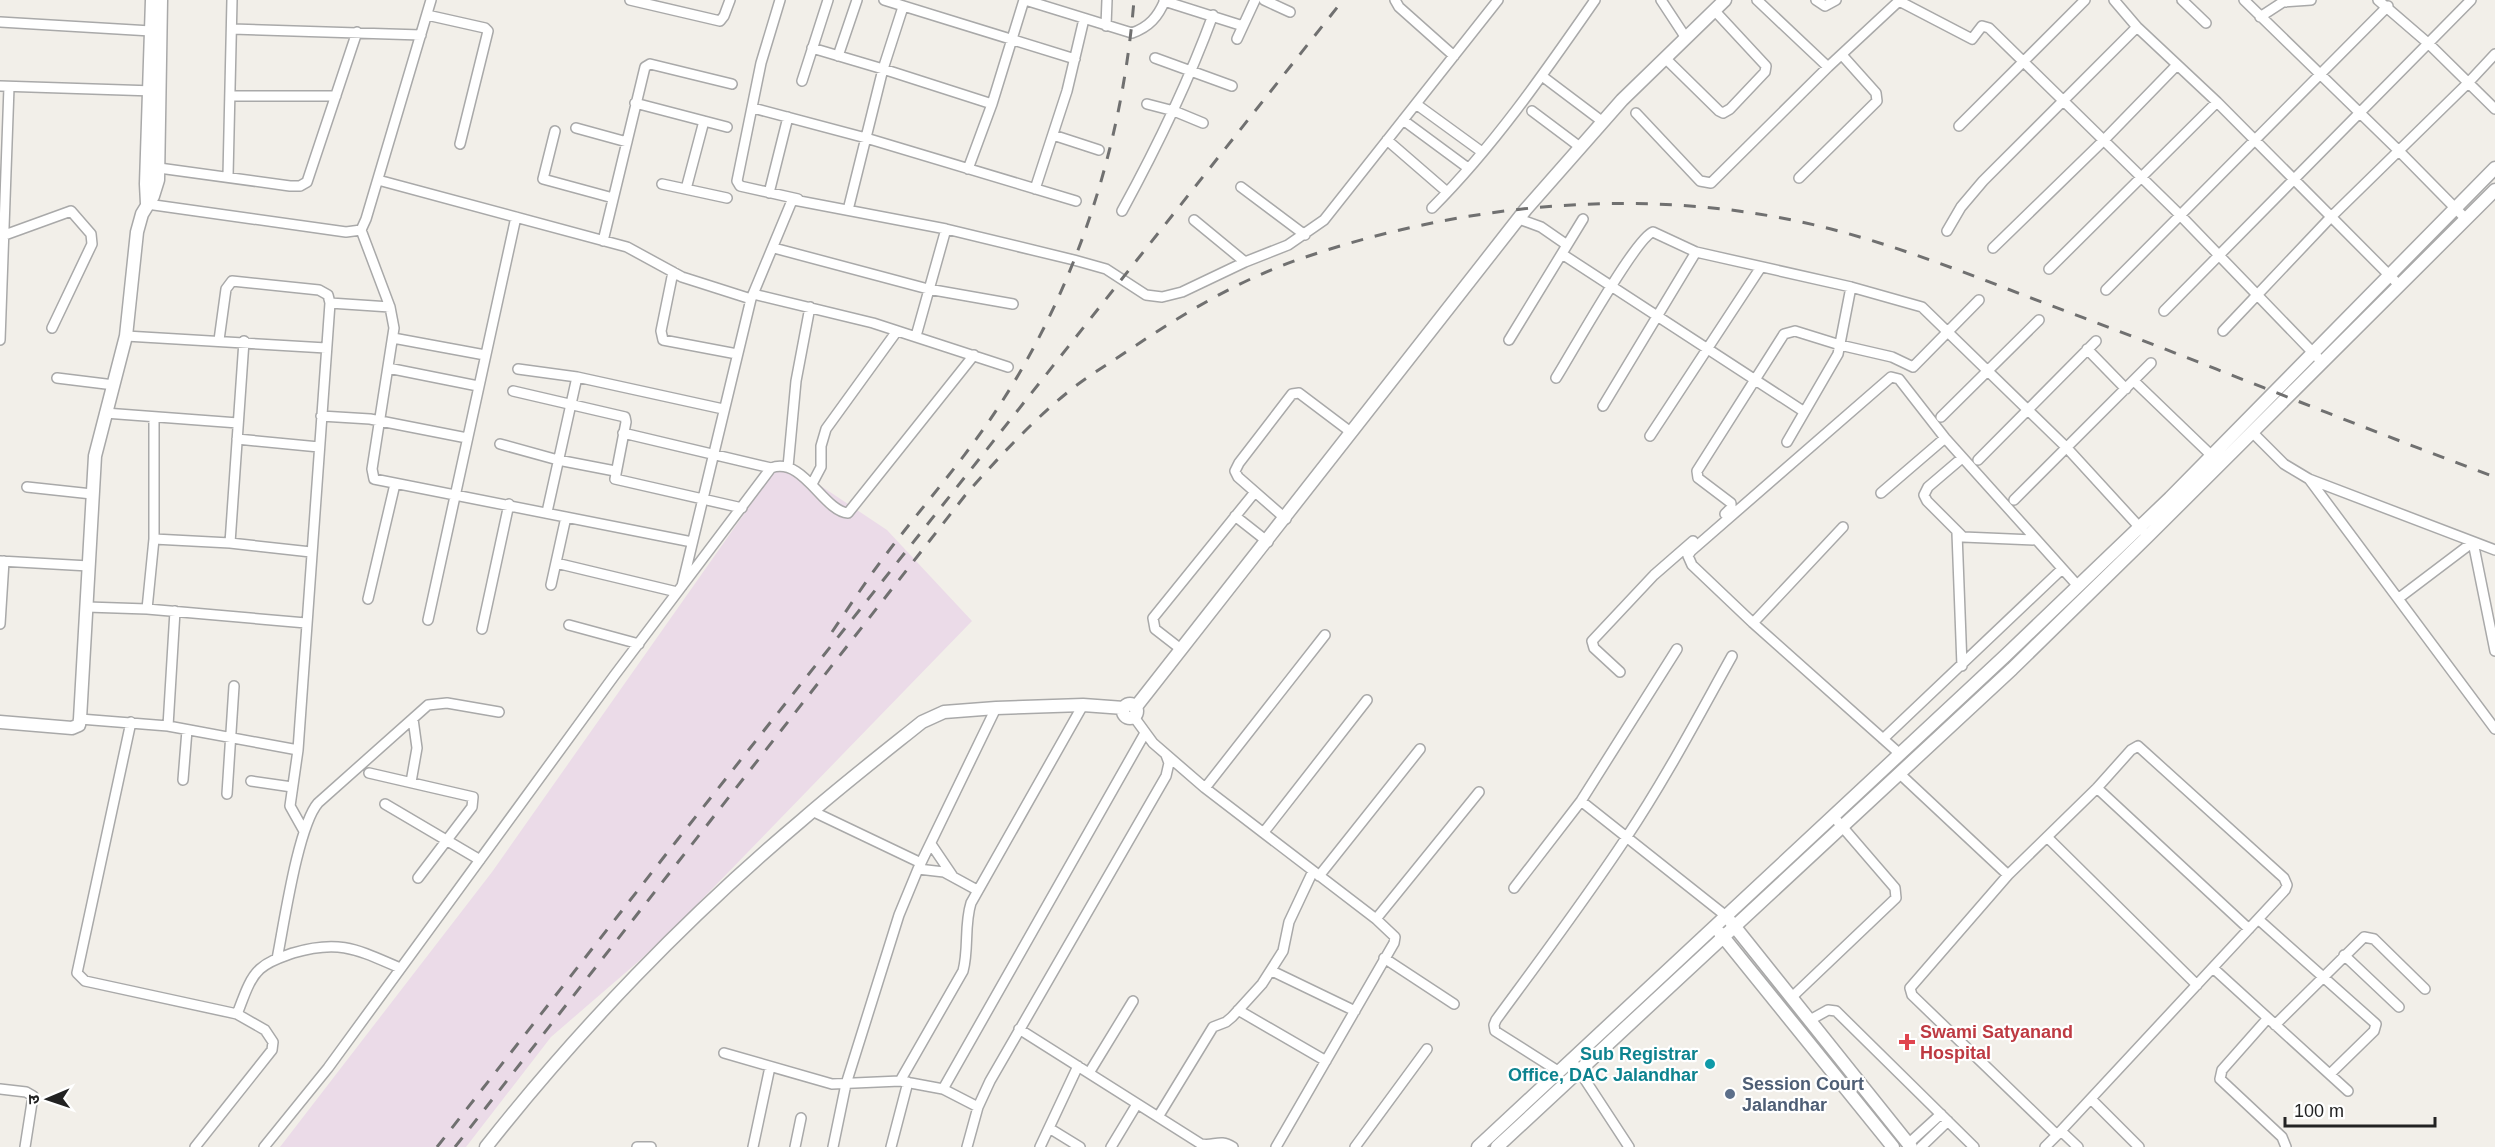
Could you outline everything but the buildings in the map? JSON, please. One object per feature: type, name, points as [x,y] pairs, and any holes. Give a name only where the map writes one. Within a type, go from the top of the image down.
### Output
[{"type":"street","points":[[0,722],[72,728],[79,725],[95,456],[126,336],[137,232],[147,204],[157,186],[159,168],[151,32],[152,0]]},
{"type":"street","points":[[147,204],[161,0]]},
{"type":"street","points":[[228,176],[232,0]]},
{"type":"street","points":[[431,0],[361,230],[390,307],[394,328],[372,475],[374,479],[395,484],[509,504],[692,542]]},
{"type":"street","points":[[630,0],[672,5],[720,21],[730,0]]},
{"type":"street","points":[[780,0],[765,48],[737,184],[798,200],[946,229],[1106,269],[1117,274],[1146,295],[1154,297],[1171,296],[1182,292],[1245,262],[1273,252],[1305,235],[1334,210],[1498,0]]},
{"type":"street","points":[[802,81],[828,0]]},
{"type":"street","points":[[838,56],[857,0]]},
{"type":"street","points":[[884,0],[1075,59]]},
{"type":"street","points":[[968,169],[992,104],[1024,0],[1132,33],[1143,29],[1158,15],[1165,1],[1243,26]]},
{"type":"street","points":[[1106,26],[1107,0]]},
{"type":"street","points":[[1237,39],[1255,0]]},
{"type":"street","points":[[1264,0],[1290,12]]},
{"type":"street","points":[[1395,0],[1399,7],[1454,56]]},
{"type":"street","points":[[1432,208],[1482,152],[1542,76],[1595,0]]},
{"type":"street","points":[[1661,0],[1686,38]]},
{"type":"street","points":[[1131,711],[1268,542],[1519,219],[1603,122],[1725,0]]},
{"type":"street","points":[[1757,0],[1827,67]]},
{"type":"street","points":[[1816,0],[1825,6],[1836,0]]},
{"type":"street","points":[[1636,113],[1700,181],[1711,183],[1827,67],[1900,0],[1972,39],[1982,26],[1987,26],[2142,177],[2318,357]]},
{"type":"street","points":[[1959,126],[2085,0]]},
{"type":"street","points":[[2114,0],[2137,27],[2217,102],[2394,281]]},
{"type":"street","points":[[2182,0],[2206,23]]},
{"type":"street","points":[[2244,0],[2466,219]]},
{"type":"street","points":[[2260,17],[2283,2],[2311,0]]},
{"type":"street","points":[[2164,311],[2471,0]]},
{"type":"street","points":[[2106,290],[2320,75],[2383,2],[2495,109]]},
{"type":"street","points":[[848,210],[883,69],[903,7]]},
{"type":"street","points":[[1665,58],[1719,111],[1731,109],[1765,72],[1766,66],[1714,10]]},
{"type":"street","points":[[427,15],[485,28],[488,32],[460,144]]},
{"type":"street","points":[[1122,211],[1174,111],[1192,72],[1213,15]]},
{"type":"street","points":[[1035,189],[1075,59],[1084,19]]},
{"type":"street","points":[[0,22],[151,32]]},
{"type":"street","points":[[1947,231],[1969,196],[2137,27]]},
{"type":"street","points":[[232,29],[421,35]]},
{"type":"street","points":[[159,168],[290,186],[300,186],[307,182],[357,32]]},
{"type":"street","points":[[812,48],[992,104]]},
{"type":"street","points":[[2223,331],[2331,217],[2495,54]]},
{"type":"street","points":[[1799,178],[1877,101],[1876,93],[1842,55]]},
{"type":"street","points":[[1155,58],[1232,86]]},
{"type":"street","points":[[603,241],[645,67],[650,64],[732,84]]},
{"type":"street","points":[[1993,248],[2176,66]]},
{"type":"street","points":[[1542,76],[1603,122]]},
{"type":"street","points":[[0,340],[4,87],[154,91]]},
{"type":"street","points":[[230,96],[336,96]]},
{"type":"street","points":[[2049,269],[2217,102]]},
{"type":"street","points":[[635,104],[727,127]]},
{"type":"street","points":[[1147,104],[1174,111],[1203,123]]},
{"type":"street","points":[[1416,104],[1482,152]]},
{"type":"street","points":[[753,108],[866,138],[1076,201]]},
{"type":"street","points":[[1532,111],[1580,147]]},
{"type":"street","points":[[769,193],[788,117]]},
{"type":"street","points":[[1403,120],[1468,168]]},
{"type":"street","points":[[686,189],[704,121]]},
{"type":"street","points":[[576,128],[627,142]]},
{"type":"street","points":[[555,131],[543,179],[613,198]]},
{"type":"street","points":[[1053,135],[1099,150]]},
{"type":"street","points":[[1387,140],[1447,192]]},
{"type":"street","points":[[2394,281],[2456,208],[2495,168]]},
{"type":"street","points":[[378,180],[635,250],[691,280],[916,336],[1008,367]]},
{"type":"street","points":[[662,184],[728,198]]},
{"type":"street","points":[[1240,187],[1305,235]]},
{"type":"street","points":[[1478,1147],[1900,754],[2318,357],[2394,281],[2466,219],[2495,189]]},
{"type":"street","points":[[679,589],[752,297],[791,203],[798,200]]},
{"type":"street","points":[[147,204],[346,232],[361,230]]},
{"type":"street","points":[[2,241],[71,211],[91,234],[92,244],[52,328]]},
{"type":"street","points":[[428,620],[516,217]]},
{"type":"street","points":[[1519,219],[1541,227],[1564,250],[1612,286],[1803,411]]},
{"type":"street","points":[[1509,340],[1582,219]]},
{"type":"street","points":[[1194,220],[1245,262]]},
{"type":"street","points":[[916,336],[946,229]]},
{"type":"street","points":[[1557,378],[1612,286],[1649,233],[1656,233],[1696,252],[1916,304],[1948,331],[2067,448],[2148,537]]},
{"type":"street","points":[[774,248],[928,289],[1013,304]]},
{"type":"street","points":[[1603,405],[1696,252]]},
{"type":"street","points":[[1650,436],[1761,267]]},
{"type":"street","points":[[673,272],[661,331],[663,340],[737,354]]},
{"type":"street","points":[[219,340],[225,289],[232,281],[319,290],[328,295],[330,303],[298,750],[290,806],[304,831]]},
{"type":"street","points":[[1787,442],[1838,354],[1851,287]]},
{"type":"street","points":[[1620,672],[1594,648],[1592,641],[1654,575],[1731,508],[1731,503],[1698,478],[1696,474],[1754,379],[1787,331],[1795,330],[1840,345],[1892,357],[1913,367],[1980,300]]},
{"type":"street","points":[[330,303],[390,307]]},
{"type":"street","points":[[788,467],[796,381],[810,308]]},
{"type":"street","points":[[1941,417],[2040,320]]},
{"type":"street","points":[[812,484],[821,467],[821,446],[826,429],[897,331]]},
{"type":"street","points":[[126,336],[244,341],[326,348]]},
{"type":"street","points":[[393,338],[485,355]]},
{"type":"street","points":[[230,543],[244,341]]},
{"type":"street","points":[[1978,460],[2096,341]]},
{"type":"street","points":[[2087,349],[2126,388]]},
{"type":"street","points":[[623,434],[771,468],[788,467],[812,484],[841,512],[846,514],[852,511],[974,355]]},
{"type":"street","points":[[1497,1147],[1843,828],[2148,537],[2252,432],[2318,357]]},
{"type":"street","points":[[2014,500],[2151,363]]},
{"type":"street","points":[[388,368],[478,386]]},
{"type":"street","points":[[518,369],[577,377],[723,409]]},
{"type":"street","points":[[547,512],[577,377]]},
{"type":"street","points":[[57,378],[114,385]]},
{"type":"street","points":[[1900,754],[1692,565],[1688,556],[1691,551],[1888,378],[1899,379],[1962,458],[2078,586]]},
{"type":"street","points":[[2134,381],[2212,456]]},
{"type":"street","points":[[513,391],[625,417],[615,479],[742,508]]},
{"type":"street","points":[[1286,519],[1236,474],[1236,467],[1292,394],[1299,393],[1352,433]]},
{"type":"street","points":[[105,413],[238,423]]},
{"type":"street","points":[[321,416],[380,421],[467,438]]},
{"type":"street","points":[[147,609],[154,539],[154,418]]},
{"type":"street","points":[[2252,432],[2284,464],[2309,479],[2495,550]]},
{"type":"street","points":[[1881,493],[1945,438]]},
{"type":"street","points":[[237,439],[319,447]]},
{"type":"street","points":[[500,444],[558,460],[615,471]]},
{"type":"street","points":[[1962,458],[1928,487],[1924,495],[1927,501],[1957,533],[1970,538],[2036,540]]},
{"type":"street","points":[[264,1147],[328,1068],[679,589],[771,468]]},
{"type":"street","points":[[2309,479],[2495,729]]},
{"type":"street","points":[[368,599],[395,484]]},
{"type":"street","points":[[27,488],[92,494]]},
{"type":"street","points":[[1182,650],[1155,629],[1153,618],[1255,492]]},
{"type":"street","points":[[482,629],[509,504]]},
{"type":"street","points":[[1235,516],[1268,542]]},
{"type":"street","points":[[551,585],[566,517]]},
{"type":"street","points":[[1754,623],[1843,527]]},
{"type":"street","points":[[1957,533],[1962,666]]},
{"type":"street","points":[[154,539],[230,543],[311,552]]},
{"type":"street","points":[[2399,598],[2473,542]]},
{"type":"street","points":[[2473,542],[2495,651]]},
{"type":"street","points":[[0,624],[2,561],[89,566]]},
{"type":"street","points":[[556,563],[679,589]]},
{"type":"street","points":[[1883,739],[2062,569]]},
{"type":"street","points":[[87,607],[175,611],[306,623]]},
{"type":"street","points":[[168,726],[175,611]]},
{"type":"street","points":[[569,625],[639,644]]},
{"type":"street","points":[[1205,788],[1325,635]]},
{"type":"street","points":[[1514,888],[1581,801],[1677,649]]},
{"type":"street","points":[[1558,1071],[1499,1034],[1495,1031],[1494,1026],[1628,836],[1691,731],[1732,656]]},
{"type":"street","points":[[227,794],[234,686]]},
{"type":"street","points":[[1264,832],[1367,700]]},
{"type":"street","points":[[277,959],[304,831],[312,810],[318,803],[428,705],[439,703],[499,712]]},
{"type":"street","points":[[891,1147],[904,1082],[963,971],[966,957],[967,914],[977,890],[1083,705]]},
{"type":"street","points":[[486,1147],[539,1081],[679,932],[812,811],[922,722],[944,712],[1083,705],[1131,711],[1145,732],[1166,755],[1205,788],[1376,919],[1395,937],[1394,943],[1276,1147]]},
{"type":"street","points":[[833,1147],[846,1084],[899,915],[996,708]]},
{"type":"street","points":[[80,719],[168,726],[298,750]]},
{"type":"street","points":[[411,782],[417,748],[413,719]]},
{"type":"street","points":[[130,722],[77,973],[85,981],[237,1014],[271,1036],[272,1050],[195,1147]]},
{"type":"street","points":[[183,780],[187,730]]},
{"type":"street","points":[[944,1089],[1145,732]]},
{"type":"street","points":[[2045,1147],[2059,1133],[2091,1099],[2285,890],[2286,882],[2143,748],[2138,746],[2131,750],[2097,788],[2008,875],[1911,985],[1910,993],[2059,1133],[2078,1147]]},
{"type":"street","points":[[1158,1117],[1213,1027],[1226,1022],[1272,971],[1283,951],[1289,922],[1316,873],[1420,749]]},
{"type":"street","points":[[967,1147],[978,1107],[990,1081],[1166,776],[1169,763],[1166,755]]},
{"type":"street","points":[[369,773],[473,797],[472,807],[418,878]]},
{"type":"street","points":[[1900,774],[2008,875]]},
{"type":"street","points":[[251,781],[292,787]]},
{"type":"street","points":[[2097,788],[2249,928]]},
{"type":"street","points":[[1376,919],[1479,792]]},
{"type":"street","points":[[1581,801],[1726,916],[1910,1145],[1945,1118]]},
{"type":"street","points":[[385,804],[480,860]]},
{"type":"street","points":[[812,811],[920,866],[952,875],[977,890]]},
{"type":"street","points":[[1792,997],[1896,898],[1895,888],[1833,816]]},
{"type":"street","points":[[2047,837],[2197,985]]},
{"type":"street","points":[[931,844],[952,875]]},
{"type":"street","points":[[2258,918],[2376,1024],[2374,1030],[2330,1074]]},
{"type":"street","points":[[1714,925],[1893,1147]]},
{"type":"street","points":[[2286,1147],[2282,1137],[2220,1079],[2222,1070],[2360,939],[2369,936],[2425,989]]},
{"type":"street","points":[[237,1014],[259,970],[277,959],[325,946],[345,946],[400,968]]},
{"type":"street","points":[[2344,956],[2399,1006]]},
{"type":"street","points":[[1384,958],[1454,1005]]},
{"type":"street","points":[[2213,968],[2348,1091]]},
{"type":"street","points":[[1272,971],[1354,1011]]},
{"type":"street","points":[[1089,1073],[1133,1001]]},
{"type":"street","points":[[1238,1010],[1326,1061]]},
{"type":"street","points":[[1810,1020],[1828,1010],[1836,1011],[1974,1147]]},
{"type":"street","points":[[1019,1029],[1204,1145],[1220,1142],[1233,1147]]},
{"type":"street","points":[[1355,1147],[1427,1049]]},
{"type":"street","points":[[724,1053],[825,1083],[904,1082],[944,1089],[978,1107]]},
{"type":"street","points":[[1572,1059],[1629,1147]]},
{"type":"street","points":[[1830,1067],[1840,1059]]},
{"type":"street","points":[[1040,1147],[1078,1066]]},
{"type":"street","points":[[753,1147],[770,1067]]},
{"type":"street","points":[[0,1089],[26,1092],[33,1096],[25,1147]]},
{"type":"street","points":[[2091,1099],[2139,1147]]},
{"type":"street","points":[[1111,1147],[1137,1104]]},
{"type":"street","points":[[795,1147],[801,1118]]},
{"type":"street","points":[[1921,1147],[1945,1118]]},
{"type":"street","points":[[1049,1128],[1080,1147]]},
{"type":"street","points":[[637,1147],[651,1147]]},
{"type":"shaded area","points":[[782,460],[887,530],[972,621],[679,923],[551,1037],[466,1147],[280,1147],[492,872]]},
{"type":"railway","points":[[832,632],[884,557],[987,424],[1018,376],[1045,327],[1088,222],[1105,167],[1128,56],[1134,0]]},
{"type":"railway","points":[[437,1147],[1343,0]]},
{"type":"railway","points":[[455,1147],[967,493],[1005,452],[1045,412],[1094,373],[1231,288],[1297,260],[1361,240],[1427,224],[1494,212],[1630,203],[1698,207],[1765,215],[1831,229],[1939,263],[2495,477]]},
{"type":"place","name":"Swami Satyanand Hospital","points":[[1907,1042]]},
{"type":"place","name":"Sub Registrar Office, DAC Jalandhar","points":[[1710,1064]]},
{"type":"place","name":"Session Court Jalandhar","points":[[1730,1094]]}]
